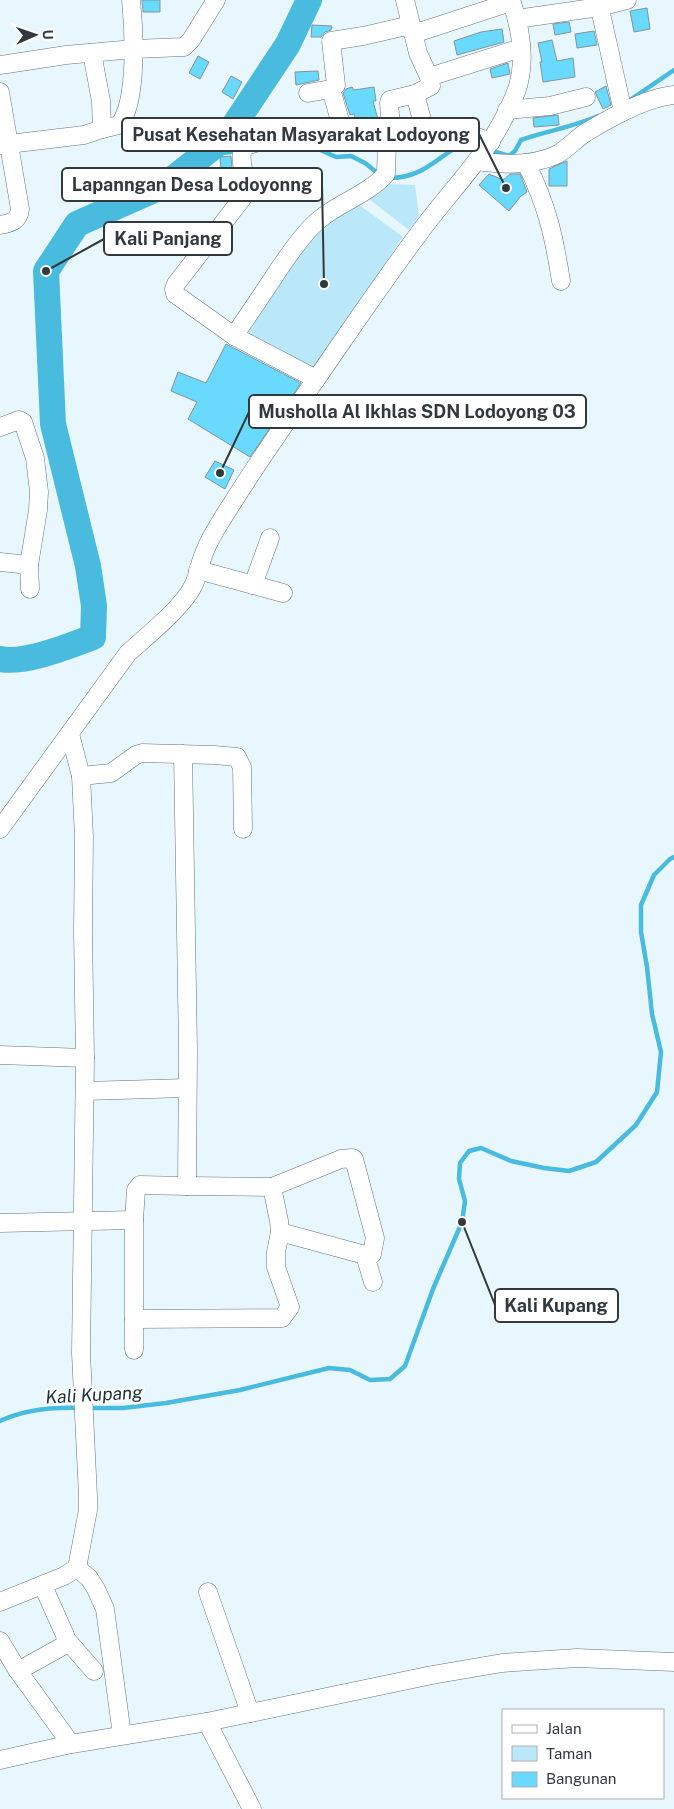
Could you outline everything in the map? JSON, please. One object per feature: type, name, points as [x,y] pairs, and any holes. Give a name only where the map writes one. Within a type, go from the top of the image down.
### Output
[{"type":"street","points":[[4,145],[84,135],[119,125],[128,107],[134,48],[131,0]]},
{"type":"street","points":[[0,65],[134,48],[184,47],[191,40],[216,0]]},
{"type":"street","points":[[234,336],[288,256],[309,230],[320,219],[381,179],[390,140],[390,100],[415,94],[431,86],[418,53],[405,0]]},
{"type":"street","points":[[518,19],[598,3],[627,0]]},
{"type":"street","points":[[0,829],[128,653],[152,632],[187,596],[194,585],[208,544],[232,503],[316,379],[426,224],[485,151],[508,110],[521,76],[518,19],[511,1],[412,30],[331,41],[336,85],[331,89],[308,93]]},
{"type":"street","points":[[598,3],[623,112]]},
{"type":"street","points":[[429,77],[521,48]]},
{"type":"street","points":[[92,53],[101,101],[102,130]]},
{"type":"street","points":[[331,89],[344,135]]},
{"type":"street","points":[[0,92],[4,145],[20,212],[12,222],[0,225]]},
{"type":"street","points":[[415,94],[415,100],[426,135]]},
{"type":"street","points":[[316,379],[234,336],[175,294],[176,284],[244,196],[246,189],[241,157],[242,149],[245,146],[302,130],[390,140],[414,139],[454,129],[485,151],[526,163],[558,154],[584,134],[623,112],[665,96],[674,95]]},
{"type":"street","points":[[508,110],[550,106],[586,97]]},
{"type":"street","points":[[526,163],[547,210],[554,238],[561,282]]},
{"type":"street","points":[[0,427],[18,420],[23,422],[35,458],[39,492],[29,565],[30,589]]},
{"type":"street","points":[[253,585],[270,538]]},
{"type":"street","points":[[0,562],[29,565]]},
{"type":"street","points":[[198,570],[283,593]]},
{"type":"street","points":[[0,1602],[42,1586],[76,1568],[88,1510],[81,1353],[86,1058],[83,931],[84,837],[81,776],[70,734]]},
{"type":"street","points":[[81,776],[111,773],[136,755],[142,753],[236,757],[242,767],[243,829]]},
{"type":"street","points":[[183,754],[188,1040],[187,1186]]},
{"type":"street","points":[[0,1055],[86,1058]]},
{"type":"street","points":[[85,1091],[187,1088]]},
{"type":"street","points":[[134,1350],[134,1220],[136,1190],[138,1186],[272,1187],[340,1159],[354,1159],[375,1238],[372,1254],[365,1255],[280,1232]]},
{"type":"street","points":[[134,1319],[282,1318],[290,1307],[276,1267],[276,1252],[280,1232],[272,1187]]},
{"type":"street","points":[[0,1223],[134,1220]]},
{"type":"street","points":[[365,1255],[373,1282]]},
{"type":"street","points":[[76,1568],[89,1578],[105,1609],[122,1735]]},
{"type":"street","points":[[42,1586],[66,1639],[94,1671]]},
{"type":"street","points":[[208,1592],[250,1713]]},
{"type":"street","points":[[18,1671],[63,1646],[66,1639]]},
{"type":"street","points":[[0,1641],[18,1671],[71,1744]]},
{"type":"street","points":[[0,1760],[71,1744],[207,1722],[432,1675],[502,1664],[577,1658],[674,1662]]},
{"type":"street","points":[[207,1722],[252,1809]]},
{"type":"green space","points":[[385,184],[415,185],[419,216],[409,230],[365,196]]},
{"type":"green space","points":[[354,201],[403,237],[315,369],[242,332],[323,223]]},
{"type":"building","points":[[142,0],[160,0],[160,12],[143,12]]},
{"type":"building","points":[[647,8],[650,29],[634,32],[630,11]]},
{"type":"building","points":[[569,22],[571,32],[555,35],[553,24]]},
{"type":"building","points":[[312,25],[332,26],[331,30],[325,32],[321,37],[311,37]]},
{"type":"building","points":[[502,29],[504,42],[457,55],[454,41],[481,32]]},
{"type":"building","points":[[594,31],[597,45],[577,48],[575,34]]},
{"type":"building","points":[[552,40],[557,61],[573,58],[575,77],[543,82],[540,62],[542,62],[538,43]]},
{"type":"building","points":[[198,56],[209,62],[200,79],[189,73]]},
{"type":"building","points":[[508,63],[510,74],[492,78],[490,69]]},
{"type":"building","points":[[318,71],[319,80],[296,85],[295,72]]},
{"type":"building","points":[[231,76],[242,82],[233,99],[222,92]]},
{"type":"building","points":[[606,86],[611,105],[603,109],[595,92]]},
{"type":"building","points":[[352,87],[354,90],[374,87],[376,101],[373,101],[380,127],[358,125],[354,114],[350,115],[343,93],[346,89]]},
{"type":"building","points":[[558,115],[559,125],[534,127],[533,118]]},
{"type":"building","points":[[231,156],[232,169],[221,170],[220,157]]},
{"type":"building","points":[[567,161],[567,186],[549,186],[549,169]]},
{"type":"building","points":[[489,174],[503,180],[510,174],[520,174],[527,192],[520,197],[509,211],[479,185]]},
{"type":"building","points":[[226,344],[301,383],[250,457],[188,419],[197,402],[171,391],[178,372],[206,383]]},
{"type":"building","points":[[215,461],[234,470],[225,489],[205,477]]},
{"type":"waterway","points":[[0,659],[10,660],[34,657],[93,637],[94,606],[88,566],[53,424],[46,271],[77,224],[165,185],[227,136],[288,44],[309,0]]},
{"type":"waterway","points":[[630,100],[674,70]]},
{"type":"waterway","points":[[489,150],[509,156],[515,151],[521,140],[598,116]]},
{"type":"waterway","points":[[307,136],[316,148],[336,157],[351,156],[365,163],[380,175]]},
{"type":"waterway","points":[[389,178],[401,177],[422,170],[466,142],[470,143]]},
{"type":"waterway","points":[[211,149],[222,153],[239,151]]},
{"type":"waterway","name":"Kali Kupang","points":[[87,1408],[123,1408],[166,1403],[240,1390],[329,1368],[350,1370],[370,1380],[390,1379],[405,1366],[433,1289],[462,1222],[465,1201],[459,1179],[460,1163],[469,1151],[481,1148],[511,1161],[569,1171],[596,1162],[636,1125],[657,1092],[661,1052],[652,1014],[641,932],[641,905],[654,875],[674,857]]},
{"type":"waterway","name":"Kali Kupang","points":[[0,1421],[19,1414],[39,1410],[80,1408]]},
{"type":"place","name":"Pusat Kesehatan Masyarakat Lodoyong","points":[[506,188]]},
{"type":"place","name":"Kali Panjang","points":[[46,271]]},
{"type":"place","name":"Lapanngan Desa Lodoyonng","points":[[324,284]]},
{"type":"place","name":"Musholla Al Ikhlas SDN Lodoyong 03","points":[[220,473]]},
{"type":"place","name":"Kali Kupang","points":[[462,1222]]}]
